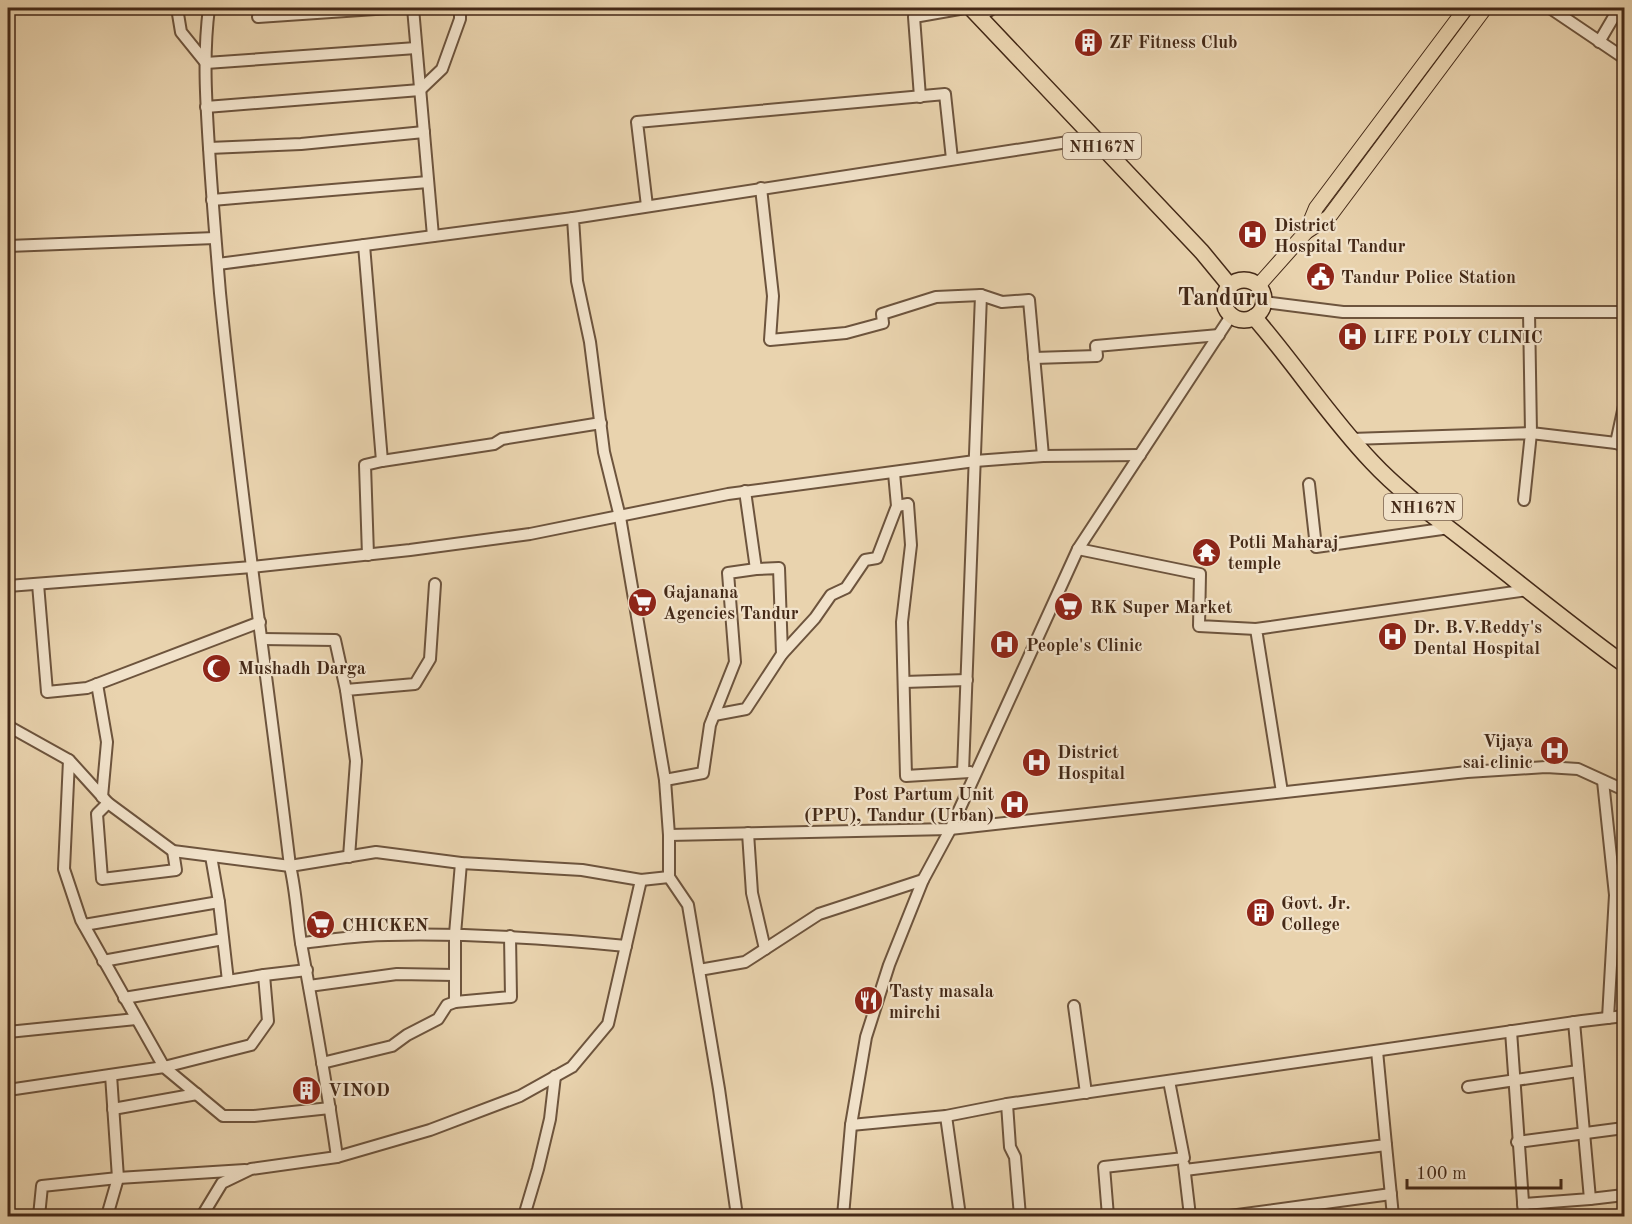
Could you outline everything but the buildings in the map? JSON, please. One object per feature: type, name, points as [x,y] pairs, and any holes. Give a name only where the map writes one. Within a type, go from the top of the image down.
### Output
[{"type":"highway","name":"NH167N","points":[[976,12],[1202,252],[1230,286]]},
{"type":"highway","points":[[1239,280],[1246,280],[1258,286],[1263,296],[1262,309],[1254,317],[1246,320],[1232,316],[1224,304],[1223,297],[1230,286],[1239,280]]},
{"type":"highway","name":"NH167N","points":[[1254,317],[1280,346],[1351,439],[1373,464],[1449,528],[1624,664]]},
{"type":"main road","points":[[1306,231],[1316,208],[1466,8]]},
{"type":"main road","points":[[1258,286],[1306,231],[1329,217],[1485,8]]},
{"type":"street","points":[[177,8],[181,32],[206,63]]},
{"type":"street","points":[[209,8],[206,32],[206,107],[215,238],[234,432],[290,866],[337,1157]]},
{"type":"street","points":[[258,17],[390,8]]},
{"type":"street","points":[[413,8],[433,236]]},
{"type":"street","points":[[206,107],[420,90],[442,69],[460,19],[460,8]]},
{"type":"street","points":[[920,97],[914,17],[965,8]]},
{"type":"street","points":[[976,12],[993,8]]},
{"type":"street","points":[[1550,8],[1624,58]]},
{"type":"street","points":[[1599,42],[1619,8]]},
{"type":"street","points":[[206,63],[416,48]]},
{"type":"street","points":[[647,206],[637,122],[945,94],[952,159]]},
{"type":"street","points":[[209,148],[301,144],[424,132]]},
{"type":"street","points":[[218,264],[573,218],[1094,138]]},
{"type":"street","points":[[212,201],[428,182]]},
{"type":"street","points":[[762,188],[773,296],[770,340],[846,333],[883,323],[882,314],[936,297],[981,295],[1002,302],[1029,300],[1043,456]]},
{"type":"street","points":[[573,218],[577,281],[590,342],[604,452],[620,517],[665,780],[669,877],[688,904],[719,1089],[737,1216]]},
{"type":"street","points":[[8,246],[215,238]]},
{"type":"street","points":[[364,245],[382,461]]},
{"type":"street","points":[[963,772],[981,295]]},
{"type":"street","points":[[1264,302],[1343,312],[1624,312]]},
{"type":"street","points":[[1524,500],[1531,433],[1529,312]]},
{"type":"street","points":[[843,1216],[851,1125],[866,1037],[889,965],[923,880],[950,829],[1078,549],[1232,316]]},
{"type":"street","points":[[1034,358],[1097,356],[1096,346],[1219,336]]},
{"type":"street","points":[[1351,439],[1531,433],[1620,445],[1624,406]]},
{"type":"street","points":[[368,555],[365,465],[494,444],[502,439],[601,423]]},
{"type":"street","points":[[8,586],[252,567],[368,555],[530,534],[745,491],[975,461],[1043,456],[1140,455]]},
{"type":"street","points":[[714,715],[746,709],[782,654],[815,618],[831,595],[846,588],[865,560],[878,558],[897,506],[894,473]]},
{"type":"street","points":[[1309,484],[1316,547],[1449,528]]},
{"type":"street","points":[[745,491],[756,569]]},
{"type":"street","points":[[897,506],[908,504],[910,544],[902,622],[906,776],[976,771]]},
{"type":"street","points":[[1078,549],[1200,574],[1199,626],[1256,629],[1528,590]]},
{"type":"street","points":[[665,780],[703,773],[710,725],[735,662],[728,573],[779,568],[782,654]]},
{"type":"street","points":[[38,584],[47,692],[87,688],[260,622]]},
{"type":"street","points":[[346,690],[415,684],[430,659],[435,584]]},
{"type":"street","points":[[1256,629],[1282,792]]},
{"type":"street","points":[[262,639],[335,640],[346,690],[356,761],[349,857]]},
{"type":"street","points":[[904,682],[966,680]]},
{"type":"street","points":[[97,684],[107,742],[105,800],[97,814],[102,879],[176,870],[173,851]]},
{"type":"street","points":[[8,726],[69,760],[105,800],[173,851],[290,866],[376,852],[461,863],[582,870],[641,880],[669,877]]},
{"type":"street","points":[[69,760],[64,869],[84,925],[164,1067],[223,1116],[254,1116],[330,1108]]},
{"type":"street","points":[[669,835],[950,829],[1467,772],[1546,766],[1578,769],[1624,790]]},
{"type":"street","points":[[1603,781],[1620,894],[1608,1018]]},
{"type":"street","points":[[748,833],[752,893],[765,949]]},
{"type":"street","points":[[211,856],[228,981]]},
{"type":"street","points":[[455,1002],[455,934],[461,863]]},
{"type":"street","points":[[39,1216],[42,1186],[118,1178],[251,1169],[337,1157],[430,1130],[520,1096],[555,1077],[572,1067],[608,1024],[641,880]]},
{"type":"street","points":[[699,970],[744,962],[819,914],[923,880]]},
{"type":"street","points":[[84,925],[219,902]]},
{"type":"street","points":[[301,943],[385,935],[455,934],[510,936],[626,946]]},
{"type":"street","points":[[322,1063],[392,1046],[407,1035],[438,1019],[447,1005],[455,1002],[511,997],[510,936]]},
{"type":"street","points":[[104,961],[223,939]]},
{"type":"street","points":[[124,998],[307,970]]},
{"type":"street","points":[[309,986],[398,974],[455,975]]},
{"type":"street","points":[[8,1090],[164,1067],[251,1044],[268,1021],[264,975]]},
{"type":"street","points":[[1074,1006],[1086,1093]]},
{"type":"street","points":[[851,1125],[946,1116],[1007,1104],[1624,1016]]},
{"type":"street","points":[[8,1032],[136,1019]]},
{"type":"street","points":[[1574,1022],[1590,1199]]},
{"type":"street","points":[[1511,1031],[1524,1216]]},
{"type":"street","points":[[1377,1051],[1393,1216]]},
{"type":"street","points":[[1468,1087],[1578,1071]]},
{"type":"street","points":[[107,1216],[118,1178],[111,1075]]},
{"type":"street","points":[[524,1216],[550,1119],[555,1077]]},
{"type":"street","points":[[1169,1081],[1184,1164],[1190,1216]]},
{"type":"street","points":[[113,1109],[197,1094]]},
{"type":"street","points":[[1007,1104],[1010,1147],[1015,1157],[1020,1216]]},
{"type":"street","points":[[946,1116],[960,1216]]},
{"type":"street","points":[[1517,1142],[1624,1128]]},
{"type":"street","points":[[1108,1216],[1104,1167],[1184,1164],[1386,1145]]},
{"type":"street","points":[[201,1216],[222,1183],[251,1169]]},
{"type":"street","points":[[1230,1216],[1391,1194]]},
{"type":"street","points":[[1523,1204],[1624,1195]]},
{"type":"place","name":"ZF Fitness Club","points":[[1088,42]]},
{"type":"place","name":"District Hospital Tandur","points":[[1253,235]]},
{"type":"place","name":"Tandur Police Station","points":[[1320,277]]},
{"type":"place","name":"LIFE POLY CLINIC","points":[[1352,337]]},
{"type":"place","name":"Potli Maharaj temple","points":[[1207,552]]},
{"type":"place","name":"Gajanana Agencies Tandur","points":[[642,602]]},
{"type":"place","name":"RK Super Market","points":[[1069,607]]},
{"type":"place","name":"Dr. B.V.Reddy's Dental Hospital","points":[[1392,637]]},
{"type":"place","name":"People's Clinic","points":[[1005,645]]},
{"type":"place","name":"Mushadh Darga","points":[[217,668]]},
{"type":"place","name":"Vijaya sai clinic","points":[[1554,751]]},
{"type":"place","name":"District Hospital","points":[[1036,762]]},
{"type":"place","name":"Post Partum Unit (PPU), Tandur (Urban)","points":[[1015,804]]},
{"type":"place","name":"Govt. Jr. College","points":[[1260,913]]},
{"type":"place","name":"CHICKEN","points":[[321,925]]},
{"type":"place","name":"Tasty masala mirchi","points":[[868,1001]]},
{"type":"place","name":"VINOD","points":[[307,1090]]},
{"type":"district","name":"Tanduru","points":[[1223,297]]}]
